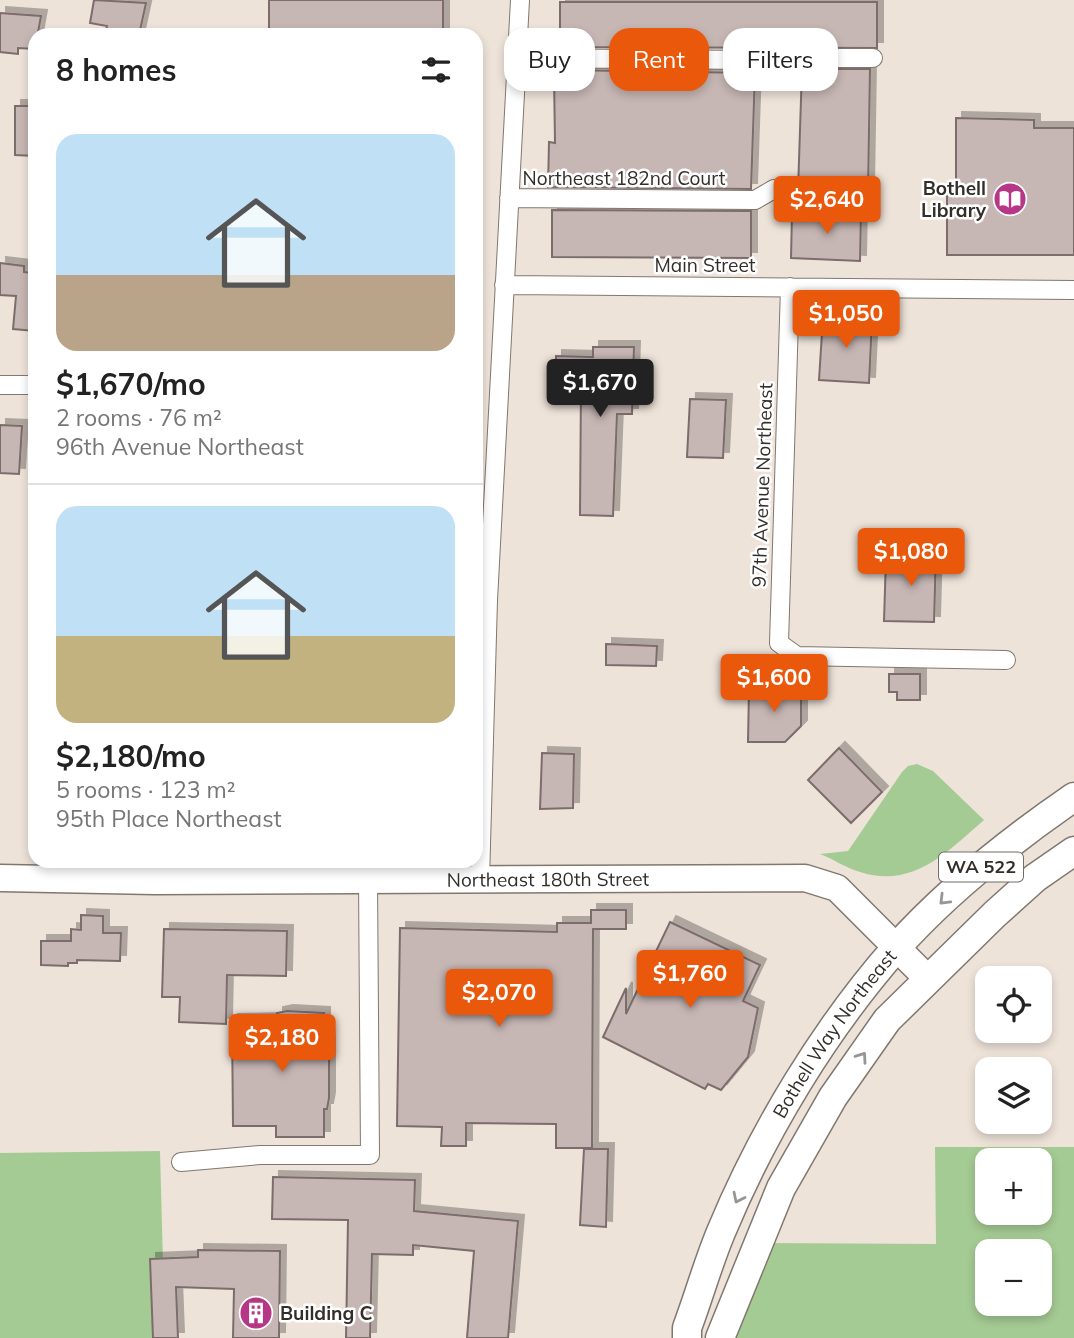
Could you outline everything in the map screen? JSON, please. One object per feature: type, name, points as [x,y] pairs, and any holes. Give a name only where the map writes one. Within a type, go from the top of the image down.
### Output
[{"type":"main road","name":"Bothell Way Northeast","points":[[687,1338],[688,1328],[721,1232],[759,1154],[835,1027],[896,948],[958,886],[1025,831],[1074,796]]},
{"type":"main road","name":"Bothell Way Northeast","points":[[720,1338],[781,1188],[833,1097],[887,1020],[1025,887],[1074,851]]},
{"type":"street","points":[[519,28],[520,0]]},
{"type":"street","points":[[595,59],[756,60],[774,71],[797,58],[873,58]]},
{"type":"street","points":[[483,775],[488,600],[515,91]]},
{"type":"street","name":"Northeast 182nd Court","points":[[509,198],[755,200],[774,189],[795,202],[858,201]]},
{"type":"street","name":"Main Street","points":[[504,285],[1074,290]]},
{"type":"street","name":"97th Avenue Northeast","points":[[790,287],[779,643],[797,656],[1006,660]]},
{"type":"street","points":[[0,384],[28,384]]},
{"type":"street","points":[[480,868],[480,880]]},
{"type":"street","name":"Northeast 180th Street","points":[[0,878],[155,881],[805,878],[837,888],[928,979]]},
{"type":"street","points":[[181,1163],[260,1155],[370,1155],[368,879]]},
{"type":"green space","points":[[917,764],[933,771],[984,820],[942,855],[913,871],[897,876],[860,872],[820,854],[848,851],[902,772],[908,766]]},
{"type":"green space","points":[[935,1147],[1074,1147],[1074,1338],[720,1338],[759,1243],[936,1244]]},
{"type":"green space","points":[[160,1151],[165,1338],[0,1338],[0,1153]]},
{"type":"building","points":[[94,0],[146,3],[141,28],[107,28],[90,23]]},
{"type":"building","points":[[269,0],[443,0],[443,28],[269,28]]},
{"type":"building","points":[[560,2],[877,2],[877,48],[838,48],[838,28],[723,28],[723,48],[709,47],[709,28],[609,28],[609,47],[595,47],[595,28],[560,28]]},
{"type":"building","points":[[0,13],[41,16],[39,28],[28,28],[28,49],[18,48],[18,54],[0,52]]},
{"type":"building","points":[[838,69],[870,69],[868,192],[798,191],[801,91],[838,91]]},
{"type":"building","points":[[595,71],[609,71],[609,91],[709,91],[709,72],[723,73],[723,91],[754,91],[751,189],[548,187],[549,142],[555,143],[554,91],[595,91]]},
{"type":"building","points":[[15,106],[28,106],[28,156],[15,155]]},
{"type":"building","name":"Bothell Library","points":[[956,118],[1034,120],[1034,128],[1074,128],[1074,255],[947,255],[947,188],[956,188]]},
{"type":"building","points":[[552,210],[751,211],[751,258],[552,257]]},
{"type":"building","points":[[861,211],[860,261],[791,258],[792,213]]},
{"type":"building","points":[[0,263],[24,266],[24,272],[28,272],[28,330],[13,329],[16,296],[0,295]]},
{"type":"building","points":[[823,317],[872,320],[869,383],[819,380]]},
{"type":"building","points":[[593,347],[634,347],[632,414],[617,414],[613,516],[580,515],[581,383],[556,382],[556,356],[593,357]]},
{"type":"building","points":[[690,399],[726,400],[723,458],[687,457]]},
{"type":"building","points":[[0,425],[22,426],[19,474],[0,473]]},
{"type":"building","points":[[917,552],[936,552],[934,622],[884,621],[886,557],[917,558]]},
{"type":"building","points":[[606,644],[657,646],[656,666],[606,665]]},
{"type":"building","points":[[889,674],[920,674],[920,700],[897,700],[897,692],[889,692]]},
{"type":"building","points":[[749,688],[801,688],[801,726],[785,742],[748,742]]},
{"type":"building","points":[[839,748],[882,792],[851,823],[808,780]]},
{"type":"building","points":[[542,753],[574,754],[573,808],[540,809]]},
{"type":"building","points":[[591,910],[626,910],[626,929],[593,929],[592,1148],[556,1148],[556,1124],[466,1123],[466,1146],[441,1146],[442,1127],[397,1126],[400,928],[557,932],[557,923],[591,923]]},
{"type":"building","points":[[81,915],[103,916],[103,933],[121,933],[120,961],[77,960],[77,963],[68,963],[68,966],[41,965],[41,941],[71,941],[71,929],[81,930]]},
{"type":"building","points":[[670,922],[760,965],[743,1001],[758,1008],[748,1057],[721,1090],[708,1084],[705,1089],[603,1037],[626,988],[626,1014]]},
{"type":"building","points":[[164,929],[287,931],[286,976],[227,975],[226,1024],[179,1022],[180,997],[162,997]]},
{"type":"building","points":[[277,1013],[324,1013],[324,1033],[328,1033],[329,1045],[329,1098],[327,1109],[324,1109],[324,1137],[276,1137],[276,1126],[233,1126],[232,1020],[277,1019]]},
{"type":"building","points":[[584,1149],[608,1149],[606,1227],[580,1225]]},
{"type":"building","points":[[273,1177],[415,1180],[414,1211],[518,1221],[508,1338],[467,1338],[474,1251],[413,1245],[413,1255],[372,1254],[370,1338],[346,1338],[348,1220],[272,1219]]},
{"type":"building","name":"Building C","points":[[198,1250],[280,1251],[279,1338],[233,1338],[234,1289],[176,1287],[178,1338],[153,1338],[150,1259],[198,1257]]},
{"type":"place","name":"Bothell Library","points":[[1010,199]]},
{"type":"place","name":"Building C","points":[[256,1313]]}]
